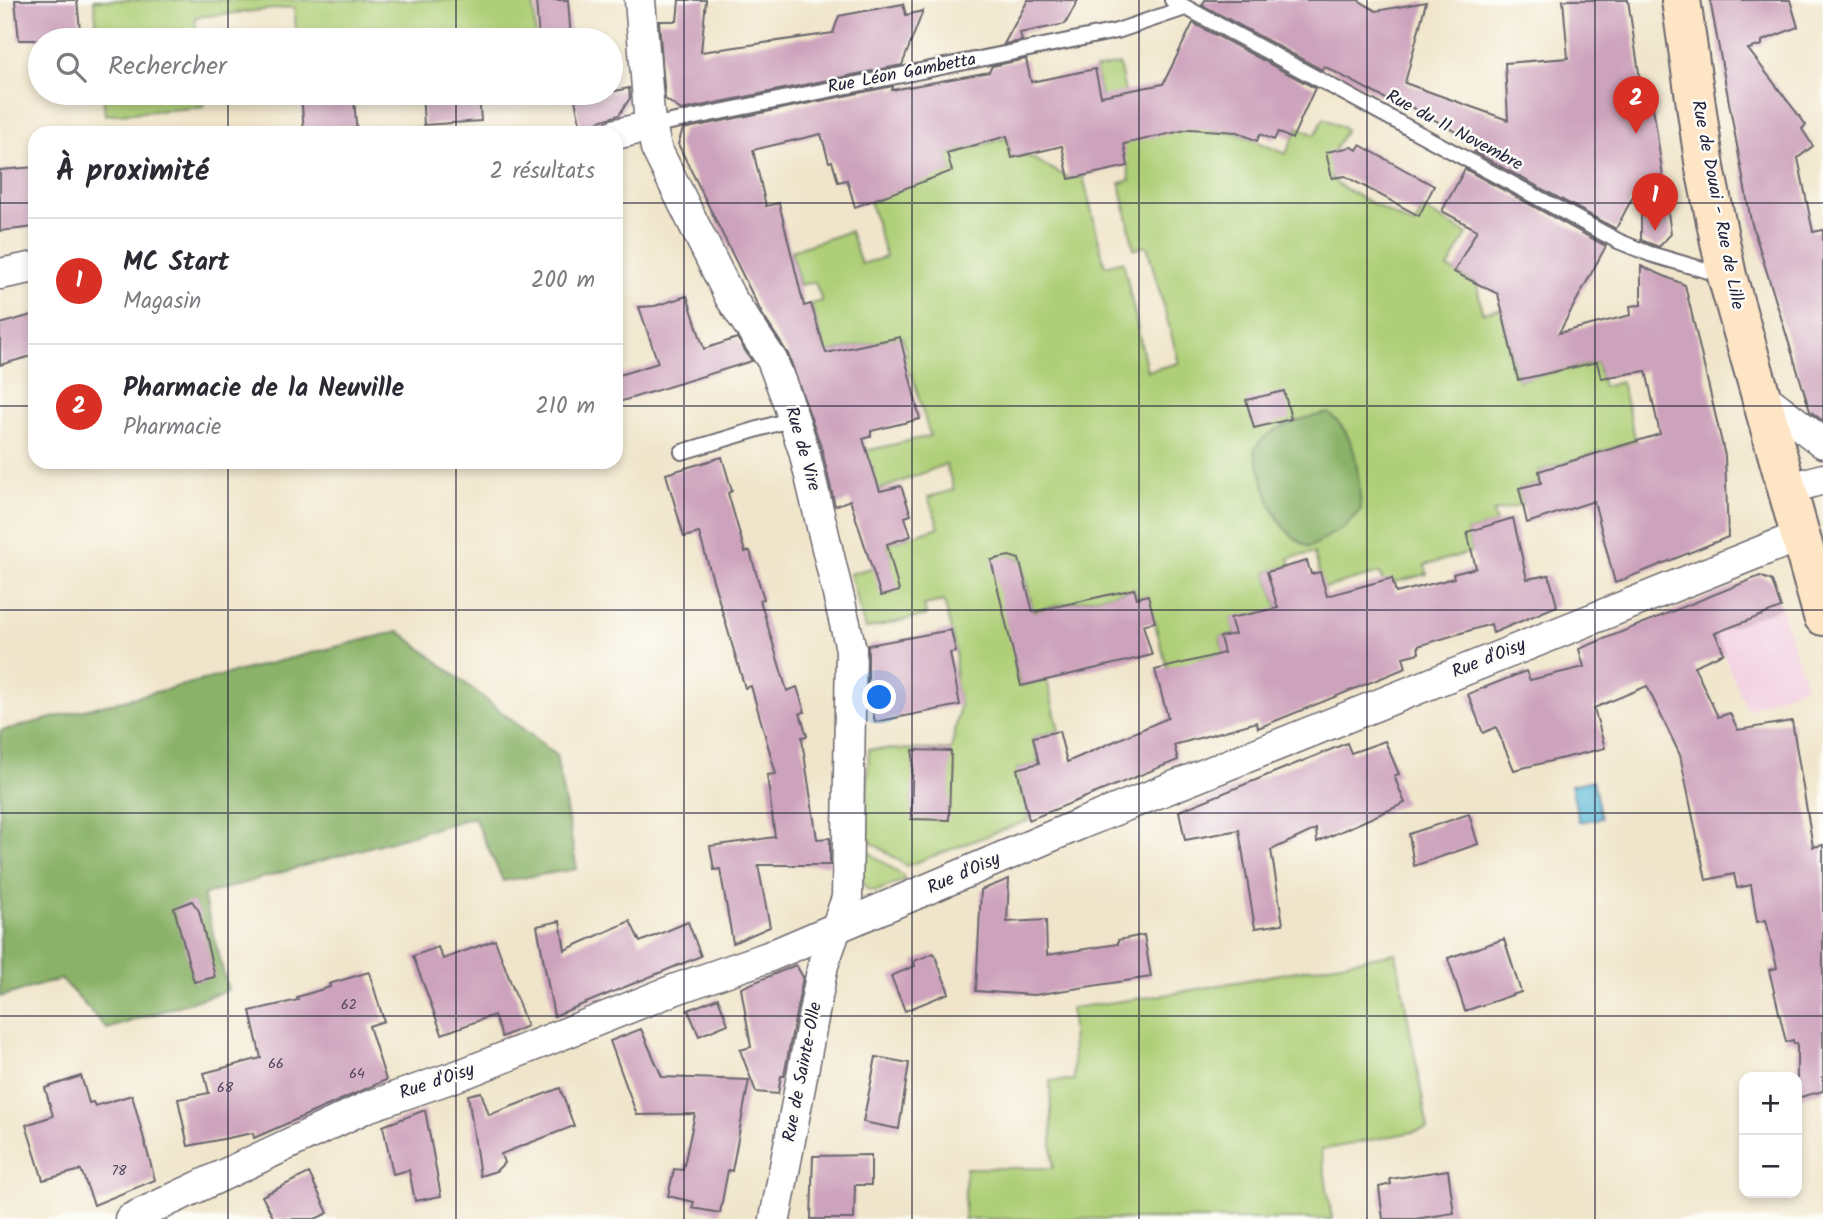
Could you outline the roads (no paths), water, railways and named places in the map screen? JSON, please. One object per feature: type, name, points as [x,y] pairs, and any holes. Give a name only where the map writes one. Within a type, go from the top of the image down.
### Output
[{"type":"main road","name":"Rue de Douai - Rue de Lille","points":[[1681,0],[1706,169],[1727,276],[1761,395],[1806,484],[1802,535],[1823,616]]},
{"type":"street","name":"Rue de Vire","points":[[640,0],[651,126],[663,164],[730,297],[772,360],[795,418],[851,649],[847,898],[838,927]]},
{"type":"street","name":"Rue Léon Gambetta","points":[[623,132],[651,126]]},
{"type":"street","points":[[0,274],[28,268]]},
{"type":"street","points":[[1761,395],[1823,443]]},
{"type":"street","name":"Rue d'Oisy","points":[[130,1219],[367,1107],[465,1073],[838,927],[1080,824],[1802,535]]},
{"type":"street","name":"Rue de Sainte-Olle","points":[[775,1219],[823,965],[838,927]]},
{"type":"lane","name":"Rue du 11 Novembre","points":[[1172,0],[1618,240],[1650,254],[1727,276]]},
{"type":"lane","name":"Rue Léon Gambetta","points":[[651,126],[1117,31],[1185,8]]},
{"type":"lane","points":[[682,452],[795,418]]},
{"type":"water","points":[[1593,780],[1601,818],[1579,822],[1571,785]]},
{"type":"place","name":"Pharmacie de la Neuville","points":[[1636,134]]},
{"type":"place","name":"MC Start","points":[[1655,231]]}]
